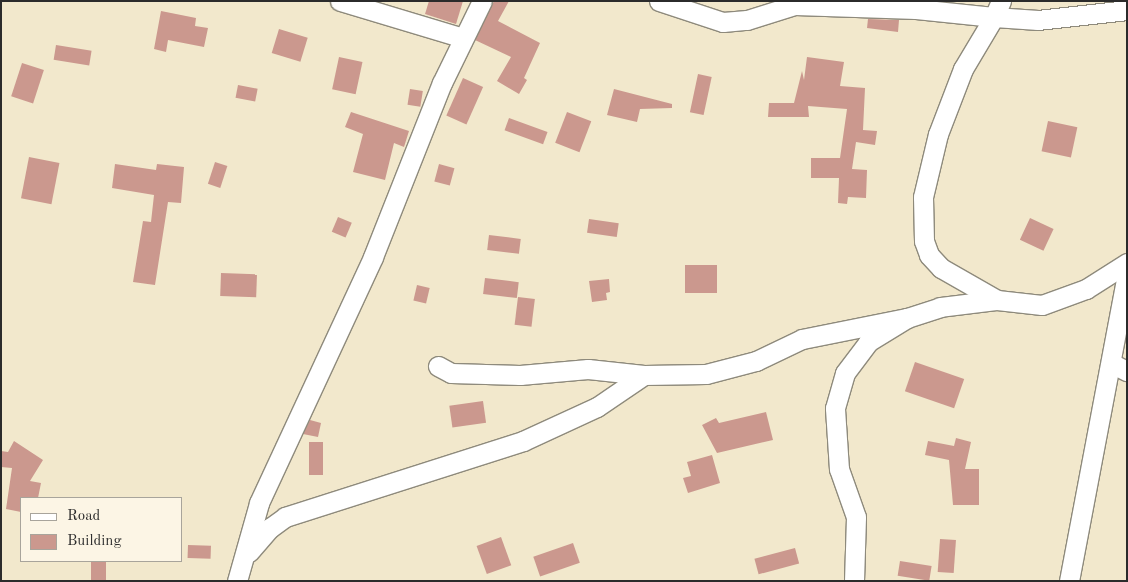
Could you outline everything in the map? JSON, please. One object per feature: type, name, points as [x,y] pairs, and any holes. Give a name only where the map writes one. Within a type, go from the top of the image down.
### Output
[{"type":"street","points":[[340,1],[463,38]]},
{"type":"street","points":[[237,581],[247,555],[259,503],[373,257],[442,83],[482,1]]},
{"type":"street","points":[[659,1],[723,22],[746,20],[795,5],[916,9],[997,9],[1038,20],[1127,10]]},
{"type":"street","points":[[997,9],[963,69],[938,134],[923,197],[924,241],[929,255],[942,268],[997,300]]},
{"type":"street","points":[[438,366],[452,373],[520,375],[606,369],[644,375],[706,374],[756,360],[802,339],[907,318],[940,307],[997,300],[1042,305],[1086,289],[1127,262]]},
{"type":"street","points":[[1069,581],[1119,367],[1127,274]]},
{"type":"street","points":[[854,581],[856,517],[839,469],[835,408],[845,373],[868,342],[907,318]]},
{"type":"street","points":[[247,555],[270,528],[285,517],[523,441],[597,407],[644,375]]},
{"type":"building","points":[[429,1],[463,1],[456,24],[425,14]]},
{"type":"building","points":[[494,1],[509,1],[498,21],[540,43],[524,78],[527,80],[519,94],[497,81],[511,57],[475,40]]},
{"type":"building","points":[[161,11],[196,18],[195,26],[208,28],[204,47],[168,40],[166,52],[154,49]]},
{"type":"building","points":[[868,19],[899,20],[898,32],[867,28]]},
{"type":"building","points":[[279,29],[308,38],[300,62],[272,53]]},
{"type":"building","points":[[56,45],[92,51],[89,65],[54,60]]},
{"type":"building","points":[[339,57],[362,62],[356,94],[332,89]]},
{"type":"building","points":[[807,57],[844,62],[840,86],[865,88],[863,130],[877,131],[875,145],[856,142],[852,169],[867,170],[866,198],[848,197],[847,204],[838,203],[839,178],[811,178],[811,158],[840,158],[847,109],[808,106],[809,117],[768,117],[769,103],[794,103],[802,71],[804,80]]},
{"type":"building","points":[[22,63],[44,70],[33,103],[11,96]]},
{"type":"building","points":[[698,74],[712,77],[704,115],[690,112]]},
{"type":"building","points":[[463,78],[483,87],[466,124],[446,115]]},
{"type":"building","points":[[238,85],[258,89],[255,102],[236,98]]},
{"type":"building","points":[[410,89],[423,91],[420,107],[407,105]]},
{"type":"building","points":[[614,89],[672,104],[672,108],[640,109],[637,122],[607,115]]},
{"type":"building","points":[[351,112],[409,131],[404,147],[394,143],[385,180],[353,172],[363,134],[345,127]]},
{"type":"building","points":[[567,112],[591,121],[579,152],[555,143]]},
{"type":"building","points":[[509,118],[548,132],[543,144],[505,130]]},
{"type":"building","points":[[1048,121],[1077,127],[1071,158],[1042,151]]},
{"type":"building","points":[[29,157],[59,163],[51,204],[21,198]]},
{"type":"building","points":[[215,162],[227,166],[220,188],[208,184]]},
{"type":"building","points":[[115,164],[156,170],[157,164],[184,167],[181,203],[168,202],[155,285],[133,282],[143,221],[151,222],[154,195],[112,188]]},
{"type":"building","points":[[439,164],[454,168],[450,186],[434,181]]},
{"type":"building","points":[[338,217],[352,223],[346,238],[332,232]]},
{"type":"building","points":[[1030,218],[1054,229],[1043,251],[1020,240]]},
{"type":"building","points":[[589,219],[619,223],[617,237],[587,233]]},
{"type":"building","points":[[489,235],[521,239],[519,254],[487,250]]},
{"type":"building","points":[[685,265],[717,265],[717,293],[685,293]]},
{"type":"building","points":[[221,273],[257,274],[256,297],[220,296]]},
{"type":"building","points":[[485,278],[519,282],[517,298],[483,294]]},
{"type":"building","points":[[609,279],[610,292],[606,293],[607,300],[592,302],[589,281]]},
{"type":"building","points":[[417,285],[430,288],[426,304],[413,301]]},
{"type":"building","points":[[518,297],[535,299],[531,327],[515,325]]},
{"type":"building","points":[[915,362],[964,379],[954,408],[905,391]]},
{"type":"building","points":[[483,401],[486,423],[452,428],[449,406]]},
{"type":"building","points":[[766,412],[773,440],[717,453],[702,425],[716,418],[719,423]]},
{"type":"building","points":[[310,420],[321,423],[318,437],[303,434]]},
{"type":"building","points":[[956,438],[971,442],[965,469],[979,469],[979,505],[953,505],[949,460],[925,455],[928,441],[954,446]]},
{"type":"building","points":[[14,441],[43,460],[30,481],[41,483],[38,497],[20,497],[20,512],[6,509],[12,468],[1,467],[1,451],[8,452]]},
{"type":"building","points":[[309,442],[323,442],[323,475],[309,475]]},
{"type":"building","points":[[712,455],[720,483],[688,493],[683,478],[691,476],[687,462]]},
{"type":"building","points":[[501,537],[511,565],[487,574],[477,546]]},
{"type":"building","points":[[940,539],[956,540],[954,573],[938,572]]},
{"type":"building","points":[[573,543],[580,563],[540,577],[533,557]]},
{"type":"building","points":[[188,545],[211,546],[211,559],[188,558]]},
{"type":"building","points":[[795,548],[799,563],[759,574],[754,559]]},
{"type":"building","points":[[900,561],[932,566],[929,581],[898,576]]},
{"type":"building","points":[[91,562],[106,562],[106,581],[91,581]]}]
